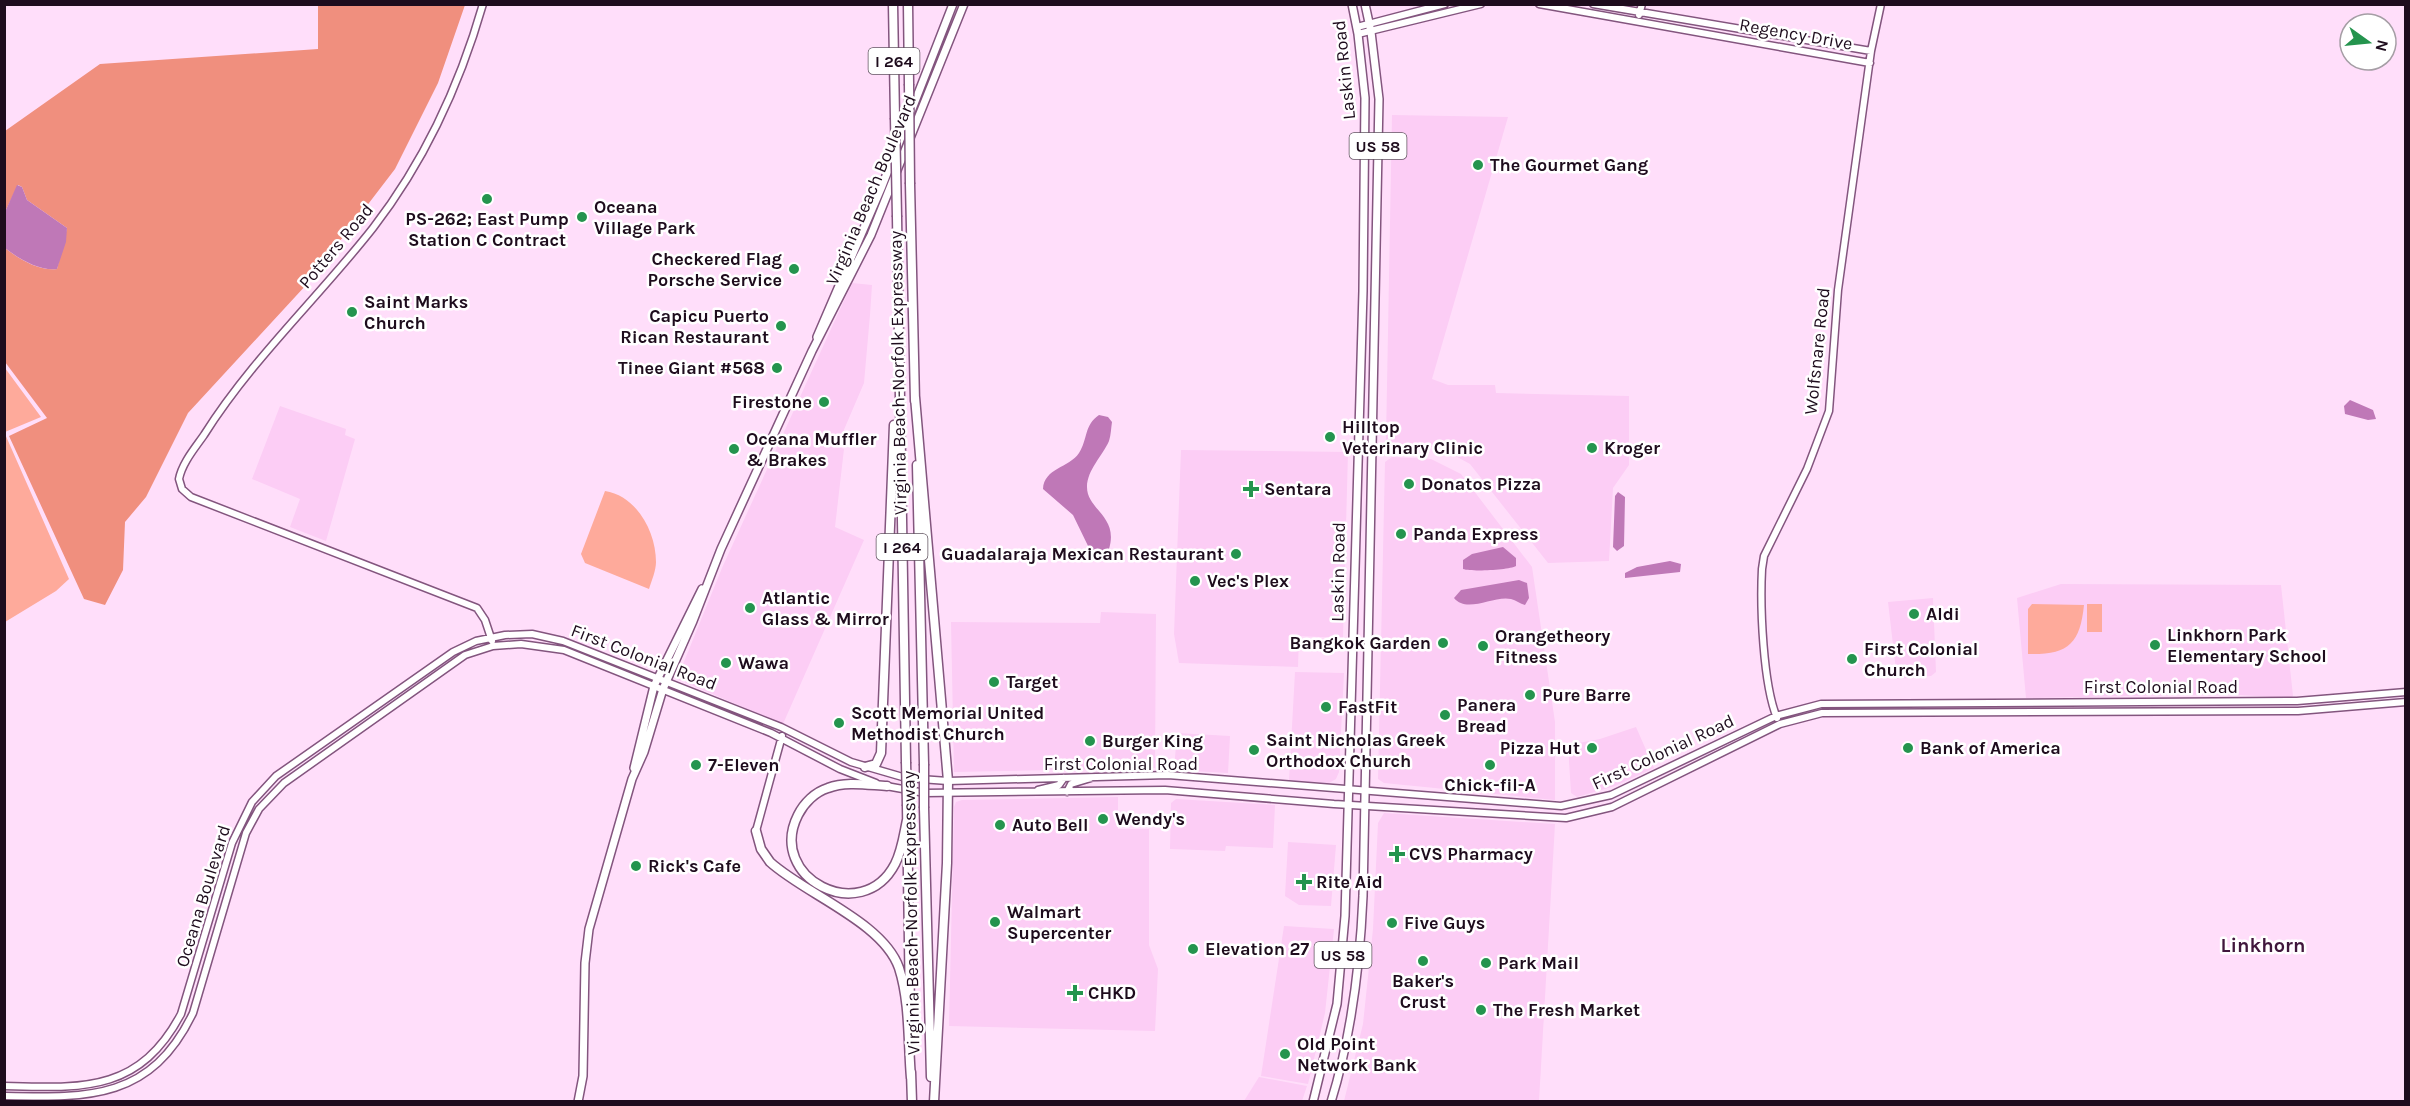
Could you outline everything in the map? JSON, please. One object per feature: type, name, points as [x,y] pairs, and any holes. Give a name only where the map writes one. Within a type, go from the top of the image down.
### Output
[{"type":"highway","name":"Virginia Beach-Norfolk Expressway","points":[[893,4],[912,1101]]},
{"type":"highway","name":"Virginia Beach-Norfolk Expressway","points":[[908,4],[924,808],[933,1101]]},
{"type":"highway","points":[[865,767],[876,764],[881,753],[898,332]]},
{"type":"highway","points":[[915,397],[948,781],[933,1101]]},
{"type":"highway","points":[[887,786],[839,785],[825,789],[809,799],[799,812],[793,828],[793,852],[799,866],[815,884],[829,891],[845,893],[867,890],[886,876],[896,864],[907,820]]},
{"type":"highway","points":[[756,831],[761,849],[770,862],[875,935],[893,956],[903,984],[911,1077]]},
{"type":"main road","name":"Potters Road","points":[[483,4],[447,104],[405,182],[357,248],[241,381],[183,467],[180,486],[191,497],[477,608],[485,620],[490,637]]},
{"type":"main road","name":"Virginia Beach Boulevard","points":[[578,1101],[583,1076],[587,939],[632,779],[639,741],[654,686],[691,607],[709,576],[812,351],[832,297],[882,186],[953,4]]},
{"type":"main road","name":"Virginia Beach Boulevard","points":[[812,351],[835,310],[876,225],[964,4]]},
{"type":"main road","name":"Laskin Road","points":[[1313,1101],[1327,1053],[1339,986],[1345,924],[1364,223],[1365,98],[1358,31],[1352,4]]},
{"type":"main road","name":"Laskin Road","points":[[1331,1101],[1347,1041],[1358,975],[1366,806],[1380,269],[1379,99],[1371,28],[1365,4]]},
{"type":"main road","points":[[1371,28],[1445,4]]},
{"type":"main road","points":[[1358,31],[1481,4]]},
{"type":"main road","name":"Regency Drive","points":[[1539,4],[1870,63]]},
{"type":"main road","name":"Regency Drive","points":[[1593,4],[1871,51]]},
{"type":"main road","points":[[1635,21],[1637,10],[1642,4]]},
{"type":"main road","name":"Wolfsnare Road","points":[[1780,724],[1776,716],[1765,647],[1762,569],[1764,556],[1807,469],[1829,411],[1835,313],[1871,51],[1881,4]]},
{"type":"main road","name":"Virginia Beach Boulevard","points":[[632,779],[644,752],[666,681],[698,610],[709,576]]},
{"type":"main road","name":"First Colonial Road","points":[[490,637],[519,634],[550,637],[658,677],[786,730],[838,757],[906,778],[948,781],[1167,775],[1553,806],[1586,803],[1619,792],[1776,716],[1821,704],[2297,701],[2406,692]]},
{"type":"main road","points":[[490,637],[493,646]]},
{"type":"main road","name":"Oceana Boulevard","points":[[4,1086],[83,1086],[105,1081],[130,1070],[161,1045],[181,1015],[237,830],[262,790],[288,767],[441,659],[463,646],[490,637]]},
{"type":"main road","name":"First Colonial Road","points":[[493,646],[521,644],[550,647],[663,689],[781,738],[854,775],[915,792],[1032,793],[1165,790],[1532,817],[1576,817],[1619,804],[1780,724],[1822,713],[2298,711],[2406,702]]},
{"type":"main road","name":"Oceana Boulevard","points":[[4,1096],[72,1097],[94,1094],[135,1079],[170,1049],[193,1013],[242,846],[252,820],[271,794],[442,669],[465,655],[493,646]]},
{"type":"main road","points":[[756,831],[781,738],[786,730]]},
{"type":"main road","points":[[1067,792],[1071,784],[1094,776]]},
{"type":"main road","points":[[1032,793],[1059,785],[1064,778]]},
{"type":"main road","points":[[130,1070],[135,1079]]},
{"type":"shaded area","points":[[318,5],[465,5],[438,83],[395,169],[307,284],[188,413],[146,497],[125,522],[123,570],[105,605],[84,599],[9,436],[47,418],[5,362],[5,248],[36,266],[57,269],[67,228],[27,200],[22,187],[18,185],[5,212],[5,131],[100,64],[318,49]]},
{"type":"shaded area","points":[[1392,115],[1508,117],[1432,379],[1448,385],[1495,385],[1496,393],[1629,396],[1629,465],[1613,488],[1609,561],[1548,563],[1470,464],[1441,448],[1393,443],[1386,440]]},
{"type":"shaded area","points":[[17,185],[22,187],[27,200],[67,228],[66,242],[57,269],[36,266],[5,248],[5,212]]},
{"type":"shaded area","points":[[852,283],[872,285],[870,315],[864,383],[837,446],[844,449],[835,527],[864,540],[783,724],[677,679],[722,568]]},
{"type":"shaded area","points":[[5,368],[41,417],[4,432]]},
{"type":"shaded area","points":[[2350,400],[2373,410],[2376,419],[2368,420],[2345,414],[2344,406]]},
{"type":"shaded area","points":[[280,406],[346,429],[345,435],[355,439],[326,541],[290,527],[300,499],[252,479]]},
{"type":"shaded area","points":[[1099,415],[1108,417],[1112,422],[1110,436],[1090,475],[1087,487],[1088,495],[1110,529],[1111,538],[1109,549],[1096,554],[1090,550],[1073,515],[1043,489],[1044,482],[1052,472],[1079,453],[1088,428]]},
{"type":"shaded area","points":[[5,434],[69,579],[56,591],[5,622]]},
{"type":"shaded area","points":[[1181,450],[1348,452],[1343,638],[1299,636],[1298,667],[1179,663],[1174,634]]},
{"type":"shaded area","points":[[1392,457],[1431,459],[1461,474],[1532,567],[1555,722],[1555,800],[1384,783],[1378,779],[1385,462]]},
{"type":"shaded area","points":[[605,491],[616,494],[635,508],[653,539],[656,562],[649,589],[585,563],[581,554]]},
{"type":"shaded area","points":[[1618,492],[1625,497],[1624,546],[1617,551],[1613,547],[1615,496]]},
{"type":"shaded area","points":[[1503,547],[1516,558],[1516,566],[1490,570],[1463,569],[1463,560],[1472,554]]},
{"type":"shaded area","points":[[1670,561],[1681,564],[1680,572],[1625,578],[1625,573],[1637,567]]},
{"type":"shaded area","points":[[1519,580],[1527,583],[1529,598],[1525,605],[1504,598],[1466,604],[1454,598],[1461,590]]},
{"type":"shaded area","name":"Linkhorn Park Elementary School","points":[[2061,584],[2281,585],[2293,696],[2290,698],[2224,694],[2026,698],[2017,598]]},
{"type":"shaded area","points":[[1933,598],[1936,672],[1931,676],[1897,679],[1888,602]]},
{"type":"shaded area","points":[[2032,604],[2084,605],[2079,629],[2070,644],[2053,652],[2028,654],[2028,609]]},
{"type":"shaded area","points":[[2087,604],[2102,604],[2102,632],[2087,632]]},
{"type":"shaded area","points":[[1101,612],[1156,614],[1155,768],[954,772],[951,622],[1100,623]]},
{"type":"shaded area","points":[[1295,672],[1344,673],[1339,772],[1336,779],[1329,783],[1289,781]]},
{"type":"shaded area","points":[[1636,727],[1654,768],[1615,786],[1577,797],[1571,793],[1568,745],[1600,739]]},
{"type":"shaded area","points":[[1177,733],[1230,736],[1228,773],[1174,770]]},
{"type":"shaded area","points":[[1118,797],[1118,829],[1149,829],[1149,945],[1158,969],[1155,1031],[949,1026],[954,807],[956,802],[962,800]]},
{"type":"shaded area","points":[[1176,799],[1275,805],[1273,848],[1226,846],[1225,851],[1170,849],[1171,803]]},
{"type":"shaded area","points":[[1384,813],[1555,824],[1539,1101],[1344,1101],[1363,1024],[1373,929],[1378,823]]},
{"type":"shaded area","points":[[1288,842],[1336,845],[1331,906],[1299,905],[1285,896]]},
{"type":"shaded area","points":[[1284,926],[1334,929],[1325,1013],[1308,1084],[1261,1076]]},
{"type":"shaded area","points":[[1259,1077],[1307,1086],[1302,1101],[1244,1101]]},
{"type":"place","name":"The Gourmet Gang","points":[[1478,165]]},
{"type":"place","name":"PS-262; East Pump Station C Contract","points":[[487,199]]},
{"type":"place","name":"Oceana Village Park","points":[[582,217]]},
{"type":"place","name":"Checkered Flag Porsche Service","points":[[794,269]]},
{"type":"place","name":"Saint Marks Church","points":[[352,312]]},
{"type":"place","name":"Capicu Puerto Rican Restaurant","points":[[781,326]]},
{"type":"place","name":"Tinee Giant #568","points":[[777,368]]},
{"type":"place","name":"Firestone","points":[[824,402]]},
{"type":"place","name":"Hilltop Veterinary Clinic","points":[[1330,437]]},
{"type":"place","name":"Kroger","points":[[1592,448]]},
{"type":"place","name":"Oceana Muffler & Brakes","points":[[734,449]]},
{"type":"place","name":"Donatos Pizza","points":[[1409,484]]},
{"type":"place","name":"Sentara","points":[[1251,489]]},
{"type":"place","name":"Panda Express","points":[[1401,534]]},
{"type":"place","name":"Guadalaraja Mexican Restaurant","points":[[1236,554]]},
{"type":"place","name":"Vec's Plex","points":[[1195,581]]},
{"type":"place","name":"Atlantic Glass & Mirror","points":[[750,608]]},
{"type":"place","name":"Aldi","points":[[1914,614]]},
{"type":"place","name":"Bangkok Garden","points":[[1443,643]]},
{"type":"place","name":"Linkhorn Park Elementary School","points":[[2155,645]]},
{"type":"place","name":"Orangetheory Fitness","points":[[1483,646]]},
{"type":"place","name":"First Colonial Church","points":[[1852,659]]},
{"type":"place","name":"Wawa","points":[[726,663]]},
{"type":"place","name":"Target","points":[[994,682]]},
{"type":"place","name":"Pure Barre","points":[[1530,695]]},
{"type":"place","name":"FastFit","points":[[1326,707]]},
{"type":"place","name":"Panera Bread","points":[[1445,715]]},
{"type":"place","name":"Scott Memorial United Methodist Church","points":[[839,723]]},
{"type":"place","name":"Burger King","points":[[1090,741]]},
{"type":"place","name":"Pizza Hut","points":[[1592,748]]},
{"type":"place","name":"Bank of America","points":[[1908,748]]},
{"type":"place","name":"Saint Nicholas Greek Orthodox Church","points":[[1254,750]]},
{"type":"place","name":"7-Eleven","points":[[696,765]]},
{"type":"place","name":"Chick-fil-A","points":[[1490,765]]},
{"type":"place","name":"Wendy's","points":[[1103,819]]},
{"type":"place","name":"Auto Bell","points":[[1000,825]]},
{"type":"place","name":"CVS Pharmacy","points":[[1397,854]]},
{"type":"place","name":"Rick's Cafe","points":[[636,866]]},
{"type":"place","name":"Rite Aid","points":[[1304,882]]},
{"type":"place","name":"Walmart Supercenter","points":[[995,922]]},
{"type":"place","name":"Five Guys","points":[[1392,923]]},
{"type":"place","name":"Elevation 27","points":[[1193,949]]},
{"type":"place","name":"Baker's Crust","points":[[1423,961]]},
{"type":"place","name":"Park Mail","points":[[1486,963]]},
{"type":"place","name":"CHKD","points":[[1075,993]]},
{"type":"place","name":"The Fresh Market","points":[[1481,1010]]},
{"type":"place","name":"Old Point Network Bank","points":[[1285,1054]]},
{"type":"district","name":"Linkhorn","points":[[2263,945]]}]
